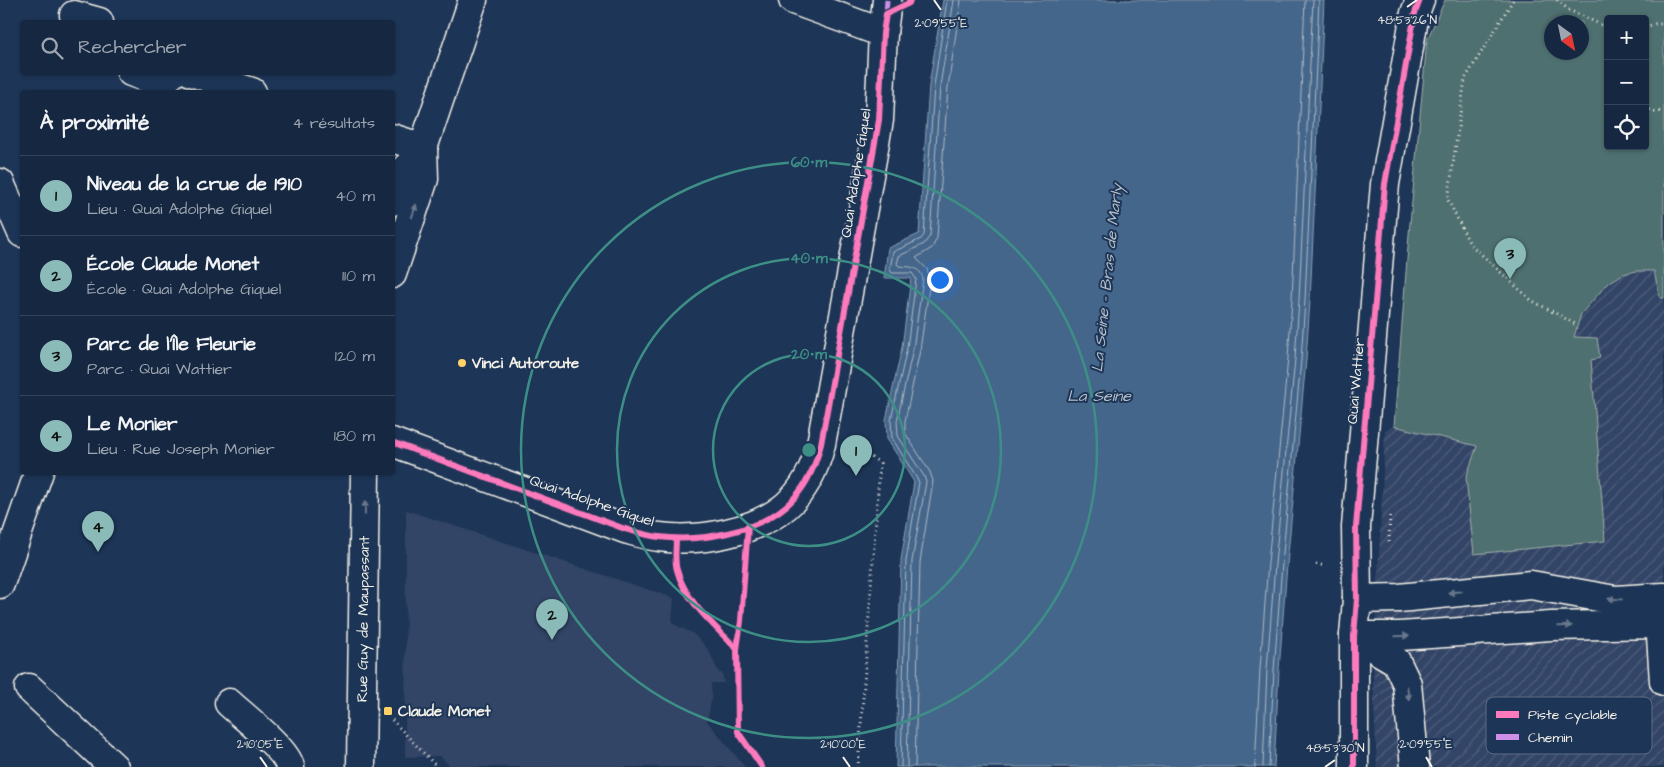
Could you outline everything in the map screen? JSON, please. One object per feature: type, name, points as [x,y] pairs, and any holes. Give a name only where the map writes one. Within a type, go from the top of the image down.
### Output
[{"type":"street","points":[[395,193],[402,174],[423,148],[473,0]]},
{"type":"street","points":[[793,0],[883,33]]},
{"type":"street","name":"Quai Adolphe Giquel","points":[[395,443],[625,529],[656,537],[702,539],[718,536],[765,518],[785,506],[803,487],[816,463],[821,444],[879,120],[883,33],[887,0]]},
{"type":"street","name":"Quai Wattier","points":[[1354,767],[1354,636],[1357,599],[1356,527],[1385,184],[1411,4]]},
{"type":"street","points":[[139,75],[161,83],[170,75]]},
{"type":"street","points":[[199,75],[246,90]]},
{"type":"street","points":[[395,139],[423,148]]},
{"type":"street","points":[[395,265],[424,179],[423,148]]},
{"type":"street","points":[[0,183],[20,230]]},
{"type":"street","points":[[0,203],[20,230]]},
{"type":"street","points":[[0,584],[38,475]]},
{"type":"street","name":"Rue Guy de Maupassant","points":[[346,767],[347,475]]},
{"type":"street","name":"Rue Guy de Maupassant","points":[[361,767],[365,475]]},
{"type":"street","points":[[1357,599],[1399,598],[1531,585],[1615,600],[1661,597],[1660,624],[1664,681]]},
{"type":"street","points":[[1354,636],[1400,636],[1551,626],[1660,624]]},
{"type":"street","points":[[1354,636],[1396,661],[1407,684],[1416,767]]},
{"type":"street","points":[[29,688],[114,767]]},
{"type":"street","points":[[229,703],[281,751],[290,763],[290,767]]},
{"type":"path","points":[[1513,0],[1465,79],[1448,200],[1470,244],[1531,300],[1576,325]]},
{"type":"path","points":[[1556,0],[1569,10],[1604,26]]},
{"type":"path","points":[[1649,26],[1664,24]]},
{"type":"path","points":[[1649,110],[1655,112],[1664,111]]},
{"type":"path","points":[[851,443],[880,463],[858,767]]},
{"type":"path","points":[[362,689],[438,767]]},
{"type":"shaded area","points":[[1637,271],[1654,271],[1660,297],[1664,298],[1664,767],[1377,767],[1373,681],[1385,430],[1394,426],[1477,446],[1466,478],[1591,360],[1599,358],[1597,338],[1574,338],[1581,314],[1607,284],[1623,274]]},
{"type":"shaded area","points":[[406,510],[674,598],[672,623],[692,633],[702,642],[709,651],[719,673],[722,673],[724,683],[711,683],[712,698],[707,721],[745,767],[451,767],[440,756],[405,757]]},
{"type":"green space","points":[[1445,0],[1664,0],[1664,298],[1660,298],[1654,271],[1637,271],[1623,274],[1607,284],[1581,314],[1574,337],[1597,338],[1600,358],[1591,360],[1605,541],[1474,554],[1466,478],[1477,446],[1394,426],[1427,40]]},
{"type":"water","name":"La Seine","points":[[943,0],[1324,0],[1310,301],[1287,565],[1274,767],[896,767],[901,560],[914,482],[887,439],[886,420],[902,347],[911,278],[884,278],[888,248],[919,234],[929,85]]},
{"type":"marked path","points":[[887,0],[886,14],[889,12]]},
{"type":"cycle path","points":[[395,443],[625,529],[655,536],[691,538],[726,534],[758,523],[773,515],[793,500],[804,486],[816,462],[821,444],[879,120],[883,33],[886,14],[909,3],[910,0]]},
{"type":"cycle path","points":[[1354,767],[1354,636],[1357,599],[1356,527],[1385,184],[1415,13],[1420,0]]},
{"type":"cycle path","points":[[748,526],[737,649],[738,732],[762,767]]},
{"type":"cycle path","points":[[676,539],[676,566],[687,592],[710,622],[737,649]]},
{"type":"place","name":"Parc de l'Île Fleurie","points":[[1510,279]]},
{"type":"place","name":"Vinci Autoroute","points":[[462,363]]},
{"type":"place","name":"Niveau de la crue de 1910","points":[[856,476]]},
{"type":"place","name":"Le Monier","points":[[98,552]]},
{"type":"place","name":"École Claude Monet","points":[[552,640]]},
{"type":"place","name":"Claude Monet","points":[[388,711]]},
{"type":"water label","name":"La Seine - Bras de Marly","points":[[1107,278]]}]
